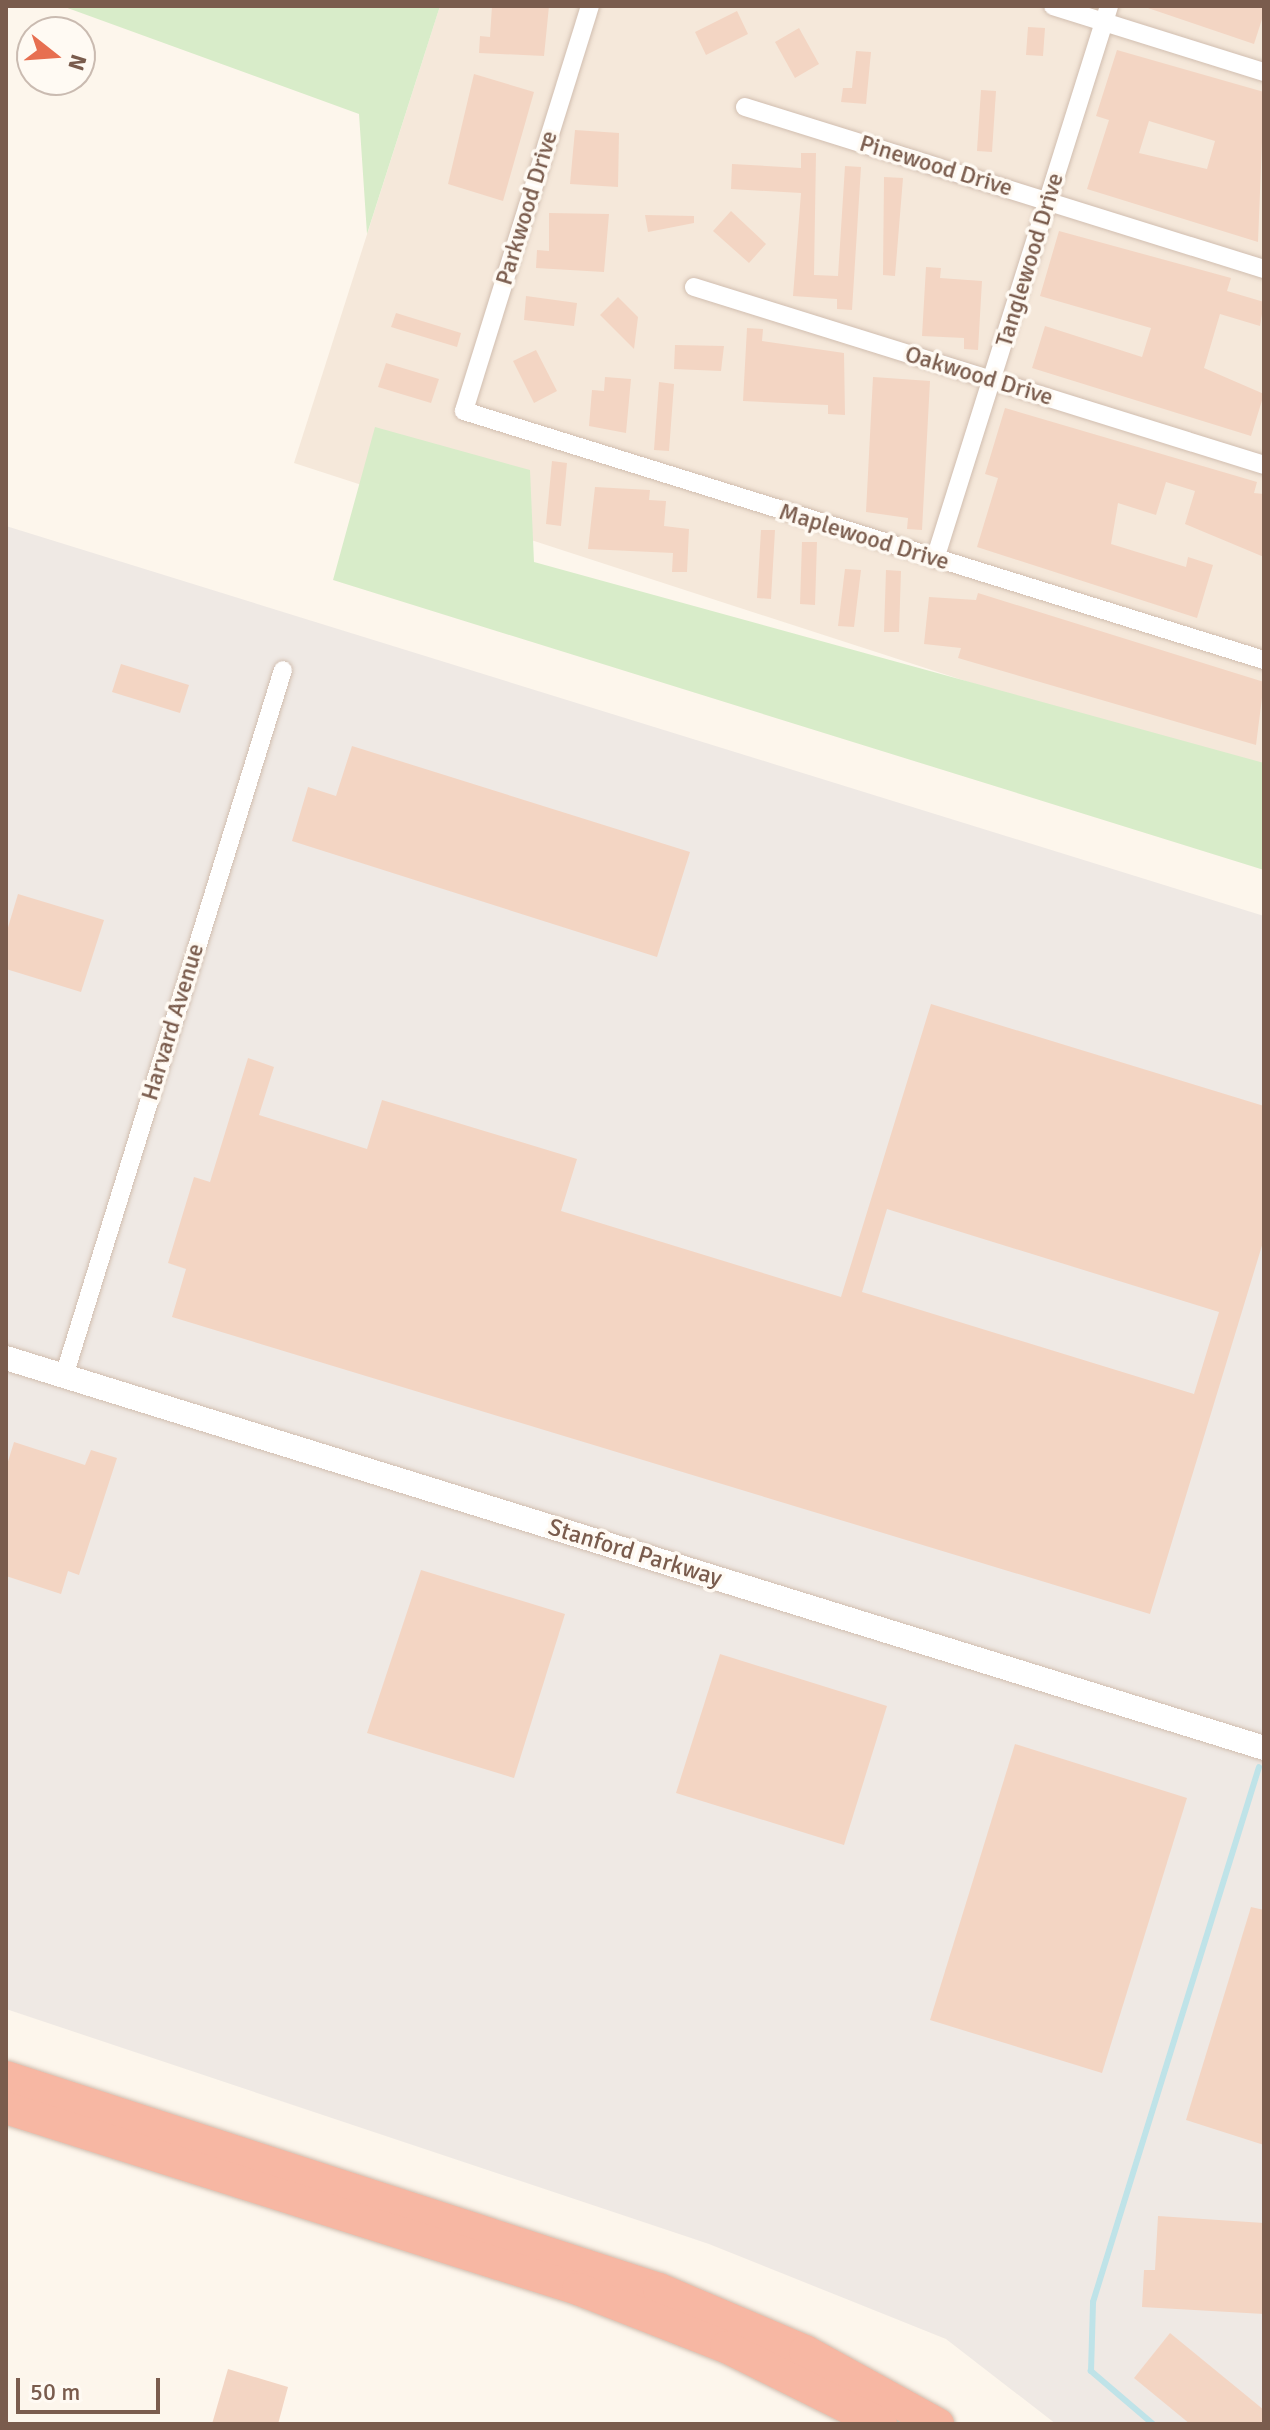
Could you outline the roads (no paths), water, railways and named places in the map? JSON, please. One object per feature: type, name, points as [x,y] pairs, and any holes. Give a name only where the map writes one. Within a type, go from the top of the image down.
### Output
[{"type":"highway","points":[[6,2077],[659,2289],[805,2351],[938,2424]]},
{"type":"highway","points":[[6,2108],[578,2289],[726,2347],[881,2424]]},
{"type":"street","name":"Parkwood Drive","points":[[464,411],[590,6]]},
{"type":"street","points":[[1053,6],[1106,14],[1264,72]]},
{"type":"street","name":"Tanglewood Drive","points":[[935,559],[1106,14]]},
{"type":"street","name":"Pinewood Drive","points":[[745,107],[1264,269]]},
{"type":"street","name":"Oakwood Drive","points":[[694,287],[1264,465]]},
{"type":"street","name":"Maplewood Drive","points":[[464,411],[1264,660]]},
{"type":"street","name":"Harvard Avenue","points":[[64,1376],[283,670]]},
{"type":"street","name":"Stanford Parkway","points":[[6,1358],[1264,1748]]},
{"type":"waterway","points":[[1153,2424],[1091,2371],[1093,2302],[1259,1767]]}]
